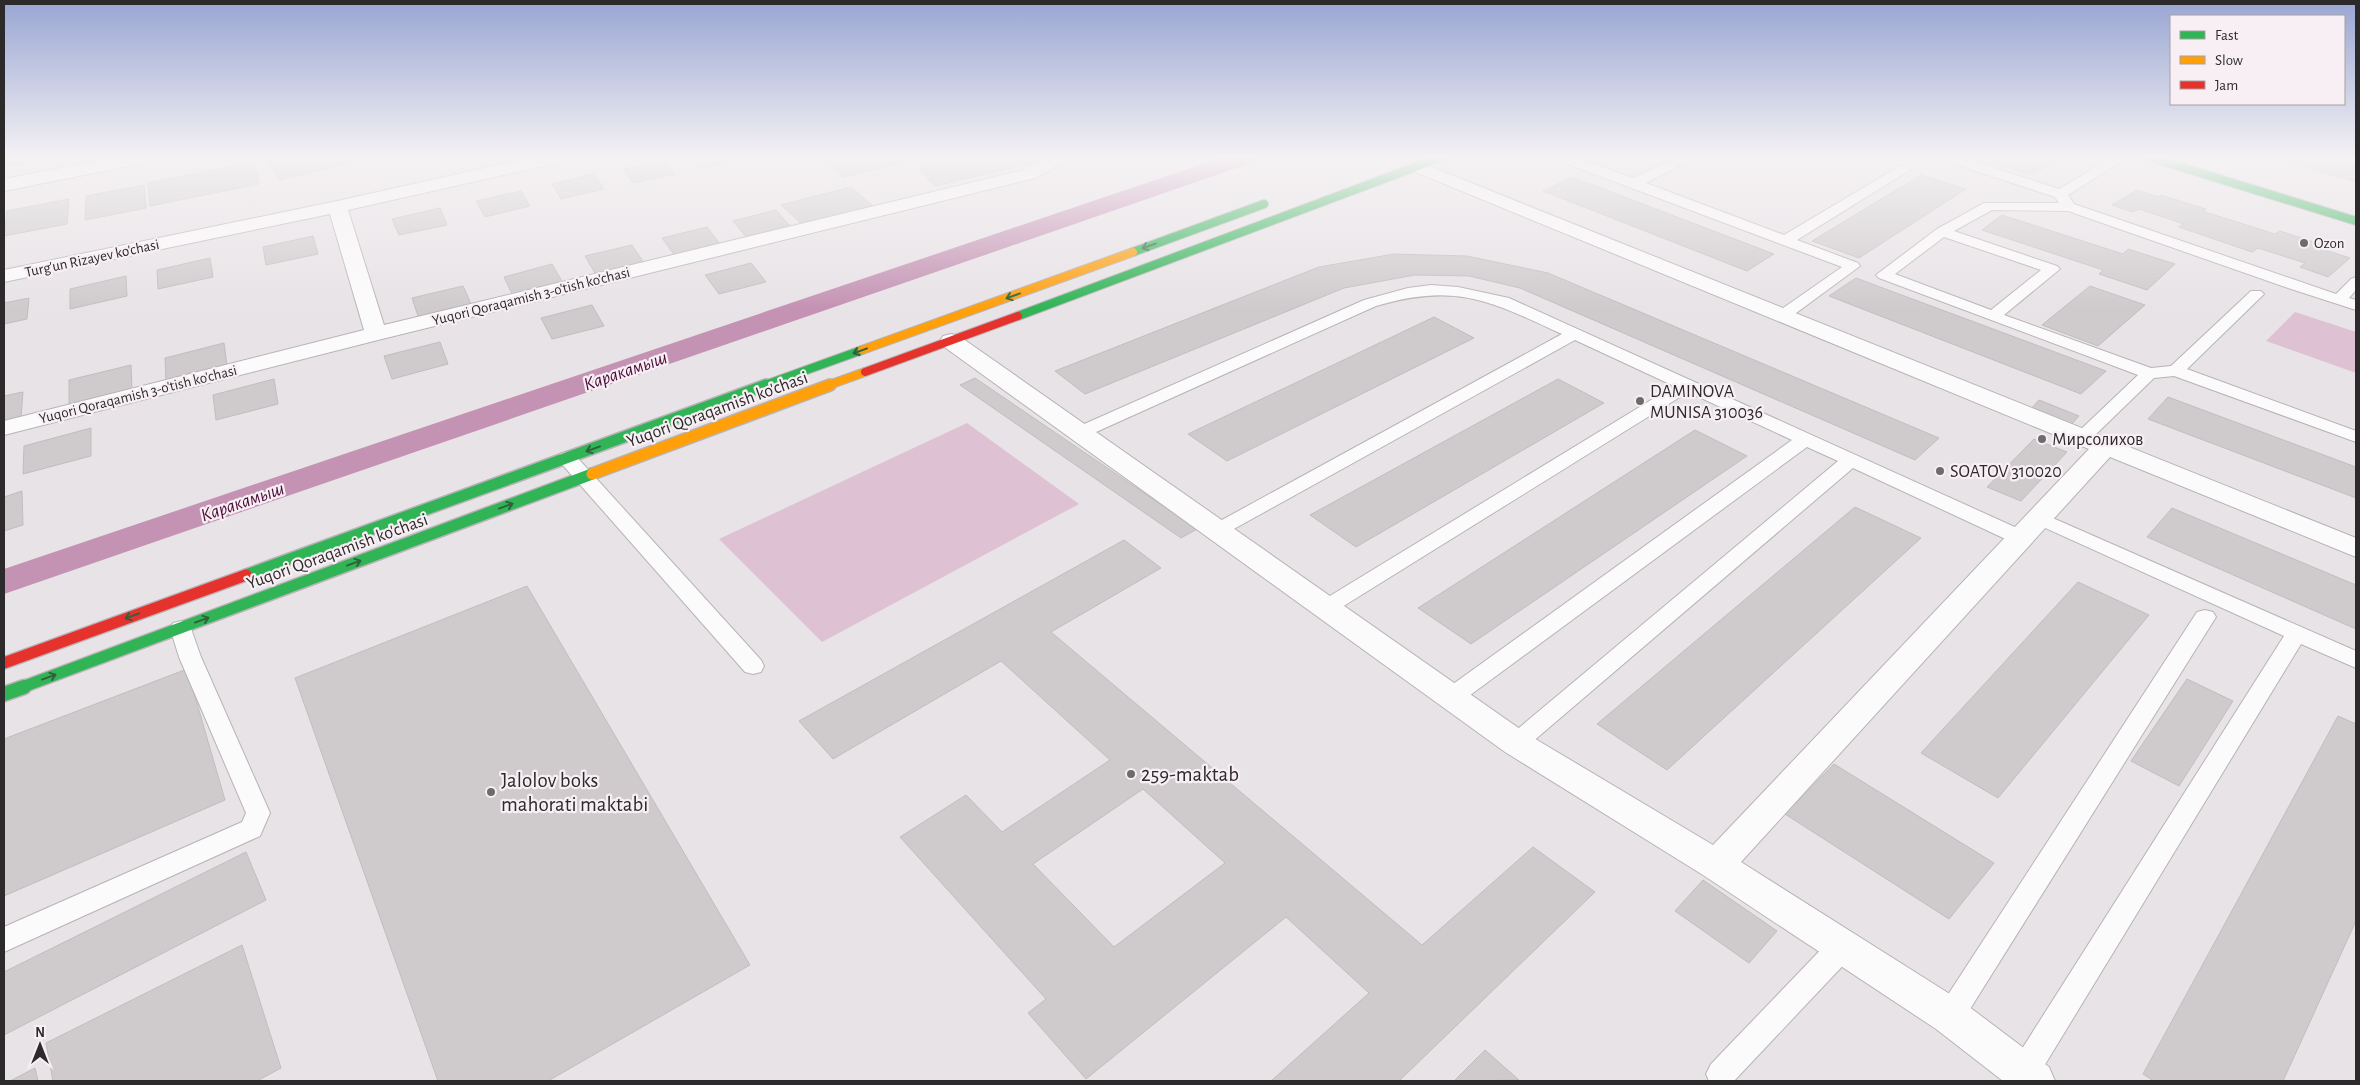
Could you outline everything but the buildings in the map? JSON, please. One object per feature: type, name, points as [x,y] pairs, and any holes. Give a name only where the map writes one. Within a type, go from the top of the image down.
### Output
[{"type":"main road","name":"Yuqori Qoraqamish ko'chasi","points":[[4,663],[1254,208]]},
{"type":"main road","name":"Yuqori Qoraqamish ko'chasi","points":[[4,694],[1310,208]]},
{"type":"main road","points":[[2313,208],[2356,221]]},
{"type":"street","name":"Turg'un Rizayev ko'chasi","points":[[4,276],[334,208]]},
{"type":"street","points":[[337,208],[376,334]]},
{"type":"street","name":"Yuqori Qoraqamish 3-o'tish ko'chasi","points":[[4,428],[376,334],[892,208]]},
{"type":"street","points":[[1518,208],[2356,548]]},
{"type":"street","points":[[951,341],[1216,531],[1327,607],[1450,698],[1516,743],[1716,865],[1950,1016],[2029,1077]]},
{"type":"street","points":[[1716,865],[2030,528],[2094,442]]},
{"type":"lane","points":[[1698,208],[1853,266],[1782,316]]},
{"type":"lane","points":[[1784,241],[1840,208]]},
{"type":"lane","points":[[1987,208],[1942,232],[1884,275],[2148,373],[2176,371],[2356,437]]},
{"type":"lane","points":[[2071,208],[2356,305]]},
{"type":"lane","points":[[1942,232],[2052,269],[1993,316]]},
{"type":"lane","points":[[2339,299],[2356,282]]},
{"type":"lane","points":[[1079,433],[1370,303],[1401,294],[1432,290],[1465,293],[1503,301],[1852,460],[2030,528],[2297,634],[2356,660]]},
{"type":"lane","points":[[2176,371],[2256,294]]},
{"type":"lane","points":[[1216,531],[1574,334]]},
{"type":"lane","points":[[2094,442],[2148,373]]},
{"type":"lane","points":[[1327,607],[1686,386]]},
{"type":"lane","points":[[1450,698],[1806,439]]},
{"type":"lane","points":[[567,458],[753,666]]},
{"type":"lane","points":[[1516,743],[1852,460]]},
{"type":"lane","points":[[1950,1016],[2205,617]]},
{"type":"lane","points":[[4,940],[251,829],[258,813],[190,657],[181,628]]},
{"type":"lane","points":[[2029,1077],[2297,634]]},
{"type":"lane","points":[[1721,1074],[1842,947]]},
{"type":"shaded area","points":[[2295,312],[2356,332],[2356,373],[2266,341]]},
{"type":"shaded area","points":[[967,423],[1079,504],[822,642],[719,539]]},
{"type":"waterway","name":"Каракамыш","points":[[4,582],[1098,208]]},
{"type":"traffic: fast","points":[[1133,252],[1254,208]]},
{"type":"traffic: fast","points":[[1018,316],[1307,208]]},
{"type":"traffic: fast","points":[[2313,208],[2356,221]]},
{"type":"traffic: fast","points":[[246,575],[862,350]]},
{"type":"traffic: fast","points":[[4,694],[592,474]]},
{"type":"traffic: slow","points":[[862,350],[1133,252]]},
{"type":"traffic: slow","points":[[592,474],[865,372]]},
{"type":"traffic: jam","points":[[865,372],[1018,316]]},
{"type":"traffic: jam","points":[[4,663],[246,575]]},
{"type":"place","name":"Ozon","points":[[2304,243]]},
{"type":"place","name":"DAMINOVA MUNISA 310036","points":[[1640,401]]},
{"type":"place","name":"Мирсолихов","points":[[2042,439]]},
{"type":"place","name":"SOATOV 310020","points":[[1940,471]]},
{"type":"place","name":"259-maktab","points":[[1131,774]]},
{"type":"place","name":"Jalolov boks mahorati maktabi","points":[[491,792]]}]
